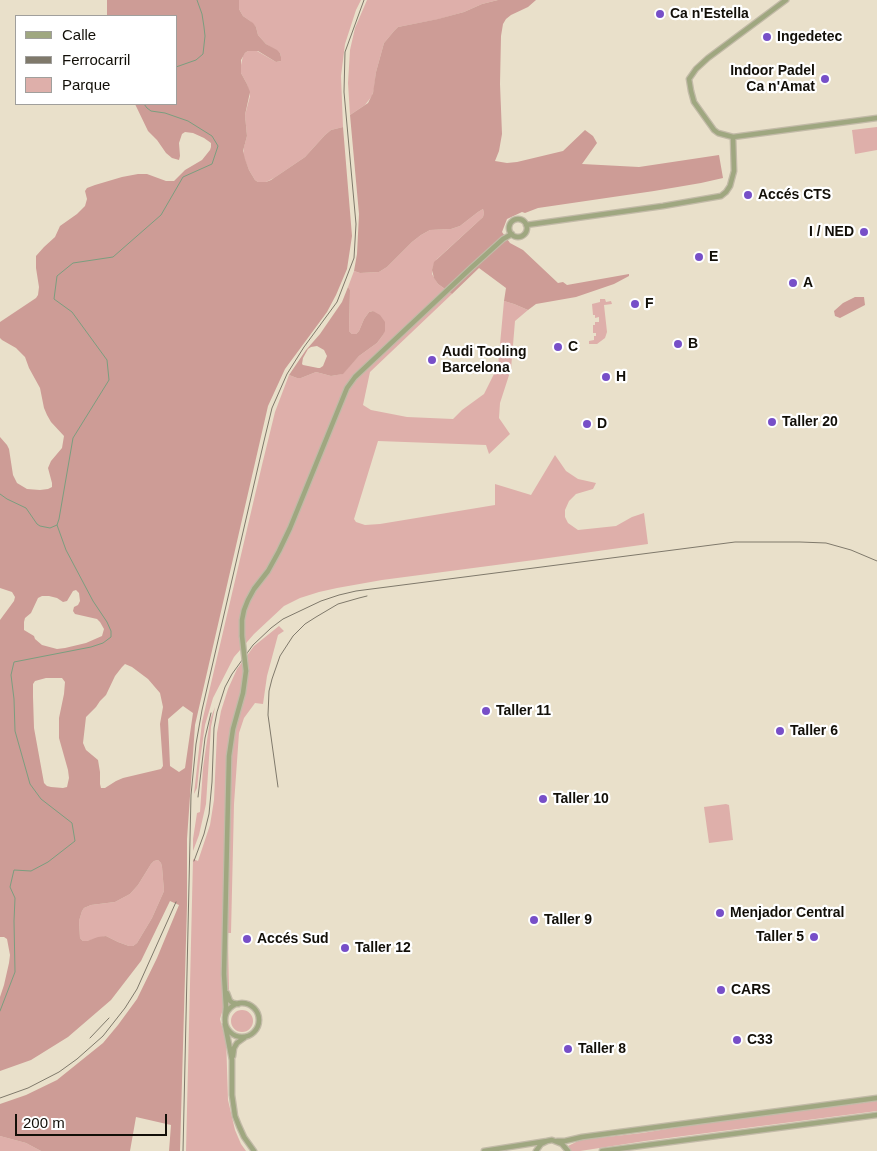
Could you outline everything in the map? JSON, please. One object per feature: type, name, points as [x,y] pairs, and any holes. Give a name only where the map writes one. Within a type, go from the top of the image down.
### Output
[{"type":"street","points":[[786,0],[708,58],[696,69],[689,79],[694,102],[714,130],[733,137],[877,118]]},
{"type":"street","points":[[526,225],[721,196],[730,186],[734,171],[733,137]]},
{"type":"street","points":[[514,220],[522,220],[526,225],[526,231],[523,236],[517,237],[512,234],[509,226],[514,220]]},
{"type":"street","points":[[232,1060],[225,1021],[224,965],[229,756],[233,729],[243,693],[246,670],[242,636],[244,610],[254,589],[280,551],[347,388],[355,377],[471,268],[503,239],[512,234]]},
{"type":"street","points":[[225,990],[230,1001],[252,1007],[258,1016],[257,1027],[254,1032],[237,1043],[232,1060],[232,1095],[235,1116],[244,1137],[254,1151]]},
{"type":"street","points":[[238,1004],[229,1009],[225,1021],[227,1028],[239,1037],[249,1035]]},
{"type":"street","points":[[484,1151],[552,1140],[565,1141],[582,1136],[877,1098]]},
{"type":"street","points":[[602,1151],[877,1115]]},
{"type":"street","points":[[536,1151],[541,1144],[547,1141]]},
{"type":"street","points":[[557,1141],[568,1151]]},
{"type":"green space","points":[[239,0],[361,0],[345,44],[341,76],[343,127],[331,130],[305,157],[266,182],[255,180],[243,155],[247,136],[245,115],[250,96],[247,84],[241,73],[241,65],[243,56],[248,51],[257,51],[276,62],[281,61],[281,57],[280,53],[266,44],[258,35],[256,27],[243,16],[239,9]]},
{"type":"green space","points":[[367,0],[498,0],[439,19],[398,27],[384,43],[372,96],[365,105],[350,115],[348,83],[350,50],[355,28]]},
{"type":"green space","points":[[877,127],[877,150],[855,154],[852,130]]},
{"type":"green space","points":[[483,209],[483,217],[437,259],[433,266],[432,274],[438,284],[452,294],[370,372],[363,405],[371,410],[407,417],[453,419],[484,394],[498,366],[504,301],[528,310],[515,321],[511,369],[500,403],[499,418],[510,434],[489,454],[486,445],[378,441],[354,519],[356,522],[365,525],[380,524],[495,505],[495,484],[531,495],[555,455],[566,471],[578,479],[596,483],[593,489],[576,494],[569,501],[565,510],[565,517],[568,523],[578,530],[616,526],[644,513],[648,544],[382,580],[319,592],[284,606],[254,634],[234,657],[213,698],[205,725],[197,788],[194,794],[202,722],[275,412],[289,375],[301,378],[316,372],[331,376],[342,374],[359,356],[377,343],[383,335],[385,326],[373,311],[369,312],[356,334],[352,334],[349,331],[350,290],[348,287],[354,271],[360,273],[379,272],[387,267],[421,235],[430,230],[451,229],[460,226]]},
{"type":"green space","points":[[600,299],[605,299],[606,302],[611,301],[612,304],[604,305],[607,332],[605,338],[597,344],[589,344],[589,341],[594,340],[594,336],[596,336],[596,333],[593,333],[593,325],[595,325],[595,322],[599,322],[599,317],[595,318],[595,315],[593,315],[592,304],[600,302]]},
{"type":"green space","points":[[279,626],[284,631],[278,635],[267,676],[263,704],[255,703],[244,718],[239,733],[234,804],[231,933],[228,933],[229,989],[220,1019],[226,1037],[228,1100],[235,1130],[246,1151],[186,1151],[193,859],[198,861],[210,825],[214,800],[217,733],[228,689],[237,669],[254,646]]},
{"type":"green space","points":[[215,707],[211,727],[206,804],[199,835],[193,851],[197,813],[200,812],[203,768],[210,720]]},
{"type":"green space","points":[[729,805],[733,840],[709,843],[704,807]]},
{"type":"green space","points":[[158,860],[162,867],[164,891],[152,918],[137,943],[129,946],[106,936],[83,941],[80,938],[79,921],[84,908],[91,905],[115,902],[130,894],[151,864]]},
{"type":"green space","points":[[242,1010],[250,1013],[253,1021],[250,1029],[242,1032],[234,1029],[231,1021],[234,1013]]},
{"type":"green space","points":[[877,1101],[877,1111],[580,1151],[571,1151],[568,1146],[580,1140]]},
{"type":"green space","points":[[0,1136],[26,1143],[41,1151],[0,1151]]},
{"type":"shaded area","points":[[107,0],[239,0],[239,9],[243,16],[253,23],[258,35],[266,44],[277,50],[281,57],[281,61],[276,62],[258,51],[248,51],[241,60],[241,73],[250,92],[245,115],[247,136],[243,151],[249,170],[258,182],[271,180],[305,157],[331,130],[343,127],[352,236],[347,269],[336,295],[327,312],[285,369],[268,406],[195,725],[187,839],[180,1151],[169,1151],[171,1125],[136,1117],[130,1151],[41,1151],[26,1143],[0,1136],[0,1104],[26,1095],[57,1080],[103,1043],[137,999],[157,958],[179,905],[170,901],[141,961],[111,1000],[68,1037],[31,1060],[0,1071],[0,997],[10,955],[7,939],[0,937],[0,620],[15,597],[12,592],[0,588],[0,437],[9,449],[13,475],[17,483],[27,489],[40,490],[52,487],[48,468],[51,461],[62,448],[64,436],[47,415],[40,388],[25,357],[16,348],[0,338],[0,322],[38,295],[36,256],[55,237],[60,226],[85,206],[87,199],[85,191],[87,188],[138,174],[147,174],[166,181],[174,181],[185,170],[202,160],[211,147],[211,143],[204,138],[185,132],[182,134],[179,143],[179,160],[172,158],[166,153],[148,131],[135,105],[178,105],[178,15],[107,15]],"holes":[[[76,590],[79,593],[80,601],[73,611],[75,614],[97,619],[104,629],[102,636],[86,643],[57,649],[42,645],[34,636],[24,630],[25,618],[31,613],[38,598],[49,596],[63,602],[67,601],[73,591]],[[125,664],[148,679],[160,693],[163,707],[160,724],[163,766],[161,769],[123,778],[105,788],[101,788],[98,760],[86,750],[83,743],[86,717],[106,695],[115,676]],[[46,678],[62,678],[65,682],[59,718],[59,738],[69,778],[67,787],[63,788],[47,786],[44,783],[34,728],[33,684],[35,681]],[[183,706],[193,713],[185,768],[179,772],[170,766],[168,719]],[[158,860],[161,863],[164,891],[152,918],[137,943],[129,946],[106,936],[83,941],[80,938],[79,921],[84,908],[91,905],[115,902],[130,894],[154,861]]]},
{"type":"shaded area","points":[[498,0],[536,0],[528,7],[511,15],[503,24],[500,84],[502,134],[495,161],[517,162],[563,151],[585,130],[593,136],[597,143],[582,164],[639,167],[719,155],[723,178],[654,191],[538,208],[525,213],[522,212],[507,219],[502,232],[510,243],[523,250],[558,283],[563,282],[567,285],[629,274],[629,276],[614,284],[576,297],[536,304],[528,310],[504,301],[506,288],[479,268],[452,294],[438,284],[434,278],[432,270],[434,262],[483,217],[483,209],[460,226],[451,229],[430,230],[421,235],[387,267],[379,272],[360,273],[354,271],[357,254],[359,214],[350,115],[368,103],[373,93],[376,72],[384,43],[398,27],[464,12],[482,4]]},
{"type":"shaded area","points":[[348,287],[350,290],[349,331],[352,334],[356,334],[359,331],[364,319],[369,312],[373,311],[380,315],[385,322],[383,335],[377,343],[359,356],[343,374],[331,376],[316,372],[301,378],[289,375],[306,350],[320,334],[342,302]],"holes":[[[317,346],[324,350],[327,356],[323,366],[320,368],[302,364],[303,358],[311,347]]]},
{"type":"shaded area","points":[[855,297],[864,297],[865,305],[840,318],[835,316],[834,311],[843,303]]},
{"type":"waterway","points":[[178,66],[196,60],[203,54],[205,36],[202,14],[197,0]]},
{"type":"waterway","points":[[0,1011],[15,972],[15,898],[10,887],[14,870],[31,871],[48,862],[75,841],[72,823],[41,799],[30,784],[15,731],[11,675],[14,662],[91,647],[103,643],[111,637],[111,631],[107,622],[93,601],[66,550],[57,525],[73,438],[109,380],[107,360],[72,312],[54,299],[57,276],[73,263],[113,257],[161,215],[183,177],[212,164],[218,146],[212,136],[188,121],[165,113],[151,111],[145,105]]},
{"type":"waterway","points":[[0,494],[26,508],[40,526],[50,528],[57,525]]},
{"type":"railway","points":[[183,1151],[191,795],[196,744],[202,710],[272,408],[287,374],[337,302],[354,258],[356,224],[344,92],[345,52],[364,0]]},
{"type":"railway","points":[[194,861],[209,814],[214,728],[225,687],[253,645],[271,628],[283,619],[321,601],[356,591],[735,542],[826,543],[851,550],[877,561]]},
{"type":"railway","points":[[278,787],[268,715],[269,691],[280,656],[293,636],[305,624],[338,604],[367,596]]},
{"type":"railway","points":[[198,797],[205,738],[211,713]]},
{"type":"railway","points":[[0,1098],[28,1088],[59,1072],[103,1036],[137,989],[176,902]]},
{"type":"railway","points":[[90,1038],[109,1018]]},
{"type":"place","name":"Ca n'Estella","points":[[660,14]]},
{"type":"place","name":"Ingedetec","points":[[767,37]]},
{"type":"place","name":"Indoor Padel Ca n'Amat","points":[[825,79]]},
{"type":"place","name":"Accés CTS","points":[[748,195]]},
{"type":"place","name":"I / NED","points":[[864,232]]},
{"type":"place","name":"E","points":[[699,257]]},
{"type":"place","name":"A","points":[[793,283]]},
{"type":"place","name":"F","points":[[635,304]]},
{"type":"place","name":"B","points":[[678,344]]},
{"type":"place","name":"C","points":[[558,347]]},
{"type":"place","name":"Audi Tooling Barcelona","points":[[432,360]]},
{"type":"place","name":"H","points":[[606,377]]},
{"type":"place","name":"Taller 20","points":[[772,422]]},
{"type":"place","name":"D","points":[[587,424]]},
{"type":"place","name":"Taller 11","points":[[486,711]]},
{"type":"place","name":"Taller 6","points":[[780,731]]},
{"type":"place","name":"Taller 10","points":[[543,799]]},
{"type":"place","name":"Menjador Central","points":[[720,913]]},
{"type":"place","name":"Taller 9","points":[[534,920]]},
{"type":"place","name":"Taller 5","points":[[814,937]]},
{"type":"place","name":"Accés Sud","points":[[247,939]]},
{"type":"place","name":"Taller 12","points":[[345,948]]},
{"type":"place","name":"CARS","points":[[721,990]]},
{"type":"place","name":"C33","points":[[737,1040]]},
{"type":"place","name":"Taller 8","points":[[568,1049]]}]
